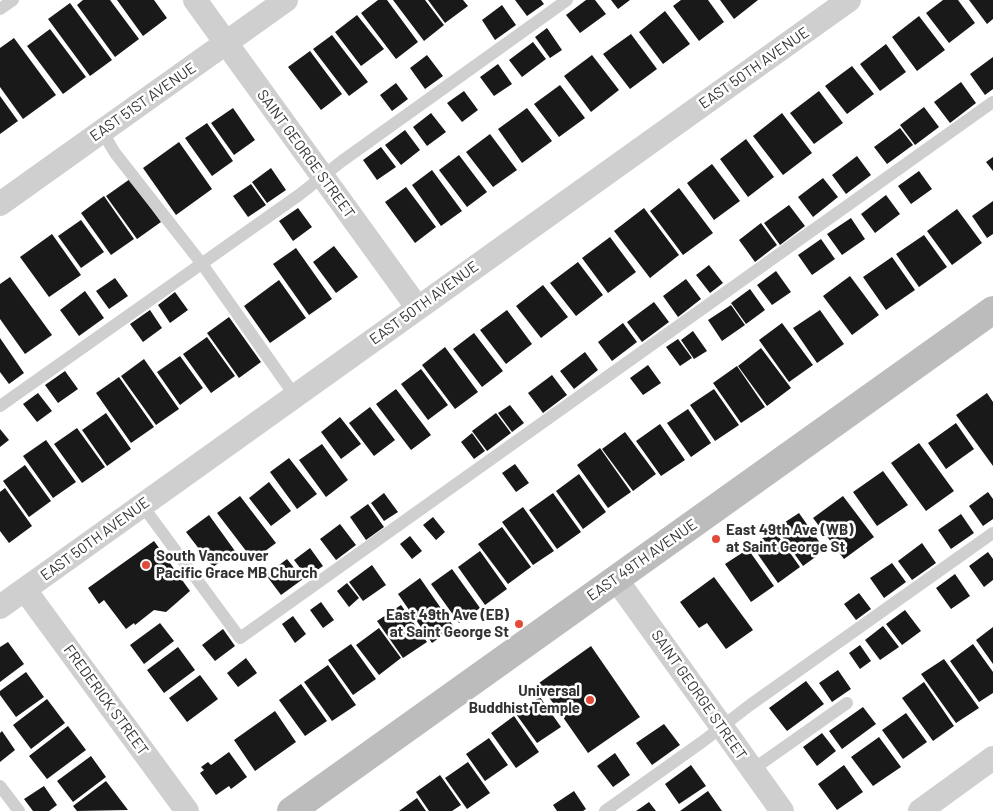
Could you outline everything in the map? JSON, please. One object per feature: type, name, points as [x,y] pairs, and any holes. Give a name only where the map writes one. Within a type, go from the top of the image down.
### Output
[{"type":"street","name":"SAINT GEORGE STREET","points":[[195,0],[417,307]]},
{"type":"street","name":"EAST 51ST AVENUE","points":[[0,204],[286,0]]},
{"type":"street","name":"EAST 50TH AVENUE","points":[[0,607],[417,307],[849,0]]},
{"type":"street","name":"EAST 49TH AVENUE","points":[[291,811],[993,310]]},
{"type":"street","name":"SAINT GEORGE STREET","points":[[616,579],[782,811]]},
{"type":"street","name":"FREDERICK STREET","points":[[25,590],[187,811]]},
{"type":"street","points":[[920,811],[993,758]]},
{"type":"lane","points":[[0,9],[13,0]]},
{"type":"lane","points":[[0,406],[299,195],[321,176],[567,0]]},
{"type":"lane","points":[[142,505],[240,638],[993,102]]},
{"type":"lane","points":[[102,131],[115,153],[202,264],[295,396]]},
{"type":"lane","points":[[605,811],[702,742],[721,726],[993,533]]},
{"type":"lane","points":[[752,770],[847,703]]},
{"type":"lane","points":[[0,786],[19,811]]},
{"type":"building","points":[[83,0],[110,0],[139,39],[115,57],[77,5]]},
{"type":"building","points":[[117,0],[154,0],[167,18],[143,36]]},
{"type":"building","points":[[378,0],[387,0],[418,42],[396,59],[361,13]]},
{"type":"building","points":[[393,0],[425,0],[444,25],[424,41]]},
{"type":"building","points":[[428,0],[463,0],[468,6],[445,23]]},
{"type":"building","points":[[515,0],[541,0],[544,4],[527,16]]},
{"type":"building","points":[[586,0],[595,0],[606,14],[580,33],[566,15]]},
{"type":"building","points":[[611,0],[630,0],[618,9]]},
{"type":"building","points":[[681,0],[708,0],[724,22],[699,41],[673,6]]},
{"type":"building","points":[[720,0],[758,0],[734,19]]},
{"type":"building","points":[[943,0],[958,0],[975,23],[949,43],[926,13]]},
{"type":"building","points":[[969,0],[993,0],[993,19],[987,24]]},
{"type":"building","points":[[70,3],[112,60],[90,76],[48,19]]},
{"type":"building","points":[[502,5],[516,25],[495,40],[482,20]]},
{"type":"building","points":[[665,11],[690,44],[663,64],[639,32]]},
{"type":"building","points":[[357,15],[384,49],[361,66],[335,32]]},
{"type":"building","points":[[919,16],[945,50],[917,71],[892,37]]},
{"type":"building","points":[[547,28],[562,50],[550,58],[535,37]]},
{"type":"building","points":[[50,29],[86,77],[63,94],[27,46]]},
{"type":"building","points":[[631,34],[657,69],[630,89],[603,54]]},
{"type":"building","points":[[332,35],[368,82],[349,96],[313,49]]},
{"type":"building","points":[[14,38],[56,95],[23,119],[0,87],[0,48]]},
{"type":"building","points":[[533,42],[546,59],[522,77],[509,60]]},
{"type":"building","points":[[886,44],[906,72],[880,91],[860,64]]},
{"type":"building","points":[[310,51],[342,94],[321,110],[288,67]]},
{"type":"building","points":[[427,55],[443,76],[425,89],[410,68]]},
{"type":"building","points":[[592,55],[619,90],[591,112],[564,76]]},
{"type":"building","points":[[993,57],[993,89],[985,95],[970,74]]},
{"type":"building","points":[[498,64],[512,84],[494,96],[480,77]]},
{"type":"building","points":[[852,66],[874,94],[847,114],[825,86]]},
{"type":"building","points":[[961,82],[976,103],[950,123],[934,102]]},
{"type":"building","points":[[396,83],[408,99],[392,111],[380,95]]},
{"type":"building","points":[[560,85],[585,118],[559,137],[534,104]]},
{"type":"building","points":[[464,91],[478,110],[462,122],[447,103]]},
{"type":"building","points":[[819,91],[843,123],[814,144],[790,113]]},
{"type":"building","points":[[0,96],[18,121],[0,134]]},
{"type":"building","points":[[924,107],[939,127],[915,145],[900,125]]},
{"type":"building","points":[[233,108],[255,140],[234,155],[211,123]]},
{"type":"building","points":[[527,108],[552,141],[522,163],[498,129]]},
{"type":"building","points":[[431,113],[446,132],[427,146],[413,127]]},
{"type":"building","points":[[782,113],[812,153],[783,175],[753,136]]},
{"type":"building","points":[[207,123],[233,161],[212,176],[185,138]]},
{"type":"building","points":[[900,128],[913,145],[887,164],[874,147]]},
{"type":"building","points":[[405,130],[420,150],[401,165],[385,145]]},
{"type":"building","points":[[490,134],[517,170],[493,187],[466,152]]},
{"type":"building","points":[[746,139],[774,177],[748,197],[720,159]]},
{"type":"building","points":[[179,142],[212,189],[176,215],[143,168]]},
{"type":"building","points":[[381,147],[396,167],[377,180],[363,160]]},
{"type":"building","points":[[459,155],[487,192],[467,207],[439,170]]},
{"type":"building","points":[[857,156],[871,175],[846,194],[832,175]]},
{"type":"building","points":[[993,157],[993,171],[986,162]]},
{"type":"building","points":[[712,164],[740,201],[714,220],[687,183]]},
{"type":"building","points":[[271,168],[286,190],[267,203],[252,182]]},
{"type":"building","points":[[432,170],[462,211],[441,226],[412,185]]},
{"type":"building","points":[[919,171],[932,189],[911,204],[898,186]]},
{"type":"building","points":[[823,178],[838,197],[813,217],[798,197]]},
{"type":"building","points":[[130,179],[161,222],[137,239],[106,196]]},
{"type":"building","points":[[251,184],[266,205],[248,217],[233,196]]},
{"type":"building","points":[[406,187],[436,227],[415,243],[385,202]]},
{"type":"building","points":[[679,188],[713,233],[683,255],[650,211]]},
{"type":"building","points":[[886,195],[900,214],[875,233],[861,214]]},
{"type":"building","points":[[104,196],[134,239],[111,255],[81,213]]},
{"type":"building","points":[[993,201],[993,234],[987,238],[972,216]]},
{"type":"building","points":[[789,205],[805,226],[780,245],[764,223]]},
{"type":"building","points":[[298,208],[312,227],[293,241],[279,221]]},
{"type":"building","points":[[644,208],[679,255],[650,278],[614,231]]},
{"type":"building","points":[[957,209],[982,243],[952,265],[927,231]]},
{"type":"building","points":[[851,218],[865,239],[842,255],[827,234]]},
{"type":"building","points":[[81,220],[104,252],[81,268],[58,236]]},
{"type":"building","points":[[761,223],[777,245],[755,262],[739,240]]},
{"type":"building","points":[[52,234],[81,275],[49,297],[20,257]]},
{"type":"building","points":[[924,235],[947,267],[919,287],[896,254]]},
{"type":"building","points":[[610,237],[636,272],[608,293],[582,258]]},
{"type":"building","points":[[821,239],[835,259],[812,275],[798,255]]},
{"type":"building","points":[[334,246],[358,277],[336,293],[313,262]]},
{"type":"building","points":[[296,248],[332,299],[309,315],[273,264]]},
{"type":"building","points":[[892,257],[915,290],[886,310],[863,277]]},
{"type":"building","points":[[578,262],[603,295],[576,316],[550,283]]},
{"type":"building","points":[[709,265],[723,283],[710,293],[696,275]]},
{"type":"building","points":[[776,271],[791,292],[772,305],[757,285]]},
{"type":"building","points":[[850,276],[879,315],[852,335],[823,296]]},
{"type":"building","points":[[10,277],[52,335],[25,354],[0,319],[0,284]]},
{"type":"building","points":[[115,278],[128,296],[109,309],[96,291]]},
{"type":"building","points":[[686,279],[701,299],[678,317],[663,296]]},
{"type":"building","points":[[279,280],[306,318],[270,343],[244,306]]},
{"type":"building","points":[[543,285],[568,317],[541,338],[516,306]]},
{"type":"building","points":[[750,289],[765,310],[746,324],[731,303]]},
{"type":"building","points":[[85,291],[104,318],[79,336],[60,310]]},
{"type":"building","points":[[175,292],[188,310],[170,323],[158,305]]},
{"type":"building","points":[[654,302],[669,322],[642,342],[627,322]]},
{"type":"building","points":[[731,305],[745,325],[722,341],[708,320]]},
{"type":"building","points":[[150,310],[162,328],[143,342],[130,324]]},
{"type":"building","points":[[507,310],[532,344],[506,364],[480,330]]},
{"type":"building","points":[[820,310],[844,344],[817,363],[793,328]]},
{"type":"building","points":[[229,317],[261,362],[239,378],[207,333]]},
{"type":"building","points":[[623,323],[637,342],[612,361],[598,342]]},
{"type":"building","points":[[782,323],[813,365],[789,382],[759,340]]},
{"type":"building","points":[[693,331],[707,351],[694,359],[681,340]]},
{"type":"building","points":[[474,333],[503,371],[482,387],[453,349]]},
{"type":"building","points":[[207,337],[235,376],[211,393],[183,354]]},
{"type":"building","points":[[0,338],[24,373],[9,384],[0,372]]},
{"type":"building","points":[[678,339],[692,358],[680,366],[666,347]]},
{"type":"building","points":[[445,347],[478,392],[455,409],[422,365]]},
{"type":"building","points":[[761,348],[791,388],[767,406],[738,366]]},
{"type":"building","points":[[585,352],[598,370],[574,389],[560,371]]},
{"type":"building","points":[[180,356],[203,388],[180,405],[157,372]]},
{"type":"building","points":[[144,359],[179,409],[156,425],[121,376]]},
{"type":"building","points":[[648,365],[661,383],[643,395],[630,378]]},
{"type":"building","points":[[737,366],[765,407],[741,423],[713,383]]},
{"type":"building","points":[[421,369],[448,405],[428,420],[401,384]]},
{"type":"building","points":[[65,371],[78,389],[58,403],[45,385]]},
{"type":"building","points":[[552,375],[567,395],[543,413],[528,393]]},
{"type":"building","points":[[119,377],[154,427],[131,443],[96,393]]},
{"type":"building","points":[[396,389],[431,435],[411,450],[376,404]]},
{"type":"building","points":[[714,389],[739,425],[715,441],[690,405]]},
{"type":"building","points":[[38,393],[52,411],[37,422],[23,404]]},
{"type":"building","points":[[987,393],[993,402],[993,466],[956,415]]},
{"type":"building","points":[[510,405],[524,423],[512,432],[498,413]]},
{"type":"building","points":[[370,407],[395,440],[374,456],[349,423]]},
{"type":"building","points":[[688,409],[711,443],[691,457],[667,423]]},
{"type":"building","points":[[106,413],[131,449],[107,466],[82,430]]},
{"type":"building","points":[[496,413],[511,433],[487,451],[472,431]]},
{"type":"building","points":[[340,417],[361,444],[341,459],[321,432]]},
{"type":"building","points":[[956,423],[974,449],[946,469],[928,443]]},
{"type":"building","points":[[660,424],[685,460],[661,476],[636,441]]},
{"type":"building","points":[[77,428],[105,467],[82,483],[54,444]]},
{"type":"building","points":[[0,429],[9,440],[0,447]]},
{"type":"building","points":[[625,432],[656,474],[633,491],[602,449]]},
{"type":"building","points":[[472,433],[485,451],[474,459],[461,442]]},
{"type":"building","points":[[46,440],[76,482],[53,498],[23,456]]},
{"type":"building","points":[[919,443],[954,491],[926,511],[891,463]]},
{"type":"building","points":[[322,444],[348,480],[326,497],[299,460]]},
{"type":"building","points":[[600,448],[631,492],[608,508],[577,465]]},
{"type":"building","points":[[289,458],[317,494],[297,509],[270,472]]},
{"type":"building","points":[[515,464],[529,483],[516,492],[502,473]]},
{"type":"building","points":[[25,465],[51,501],[29,517],[3,481]]},
{"type":"building","points":[[883,471],[908,505],[877,526],[853,492]]},
{"type":"building","points":[[579,474],[606,512],[583,529],[556,491]]},
{"type":"building","points":[[269,482],[291,511],[271,526],[249,498]]},
{"type":"building","points":[[5,488],[32,526],[9,543],[0,531],[0,492]]},
{"type":"building","points":[[988,492],[993,499],[993,519],[983,526],[969,506]]},
{"type":"building","points":[[384,493],[398,512],[384,521],[371,503]]},
{"type":"building","points":[[553,493],[581,532],[557,549],[529,510]]},
{"type":"building","points":[[240,496],[276,543],[253,560],[217,513]]},
{"type":"building","points":[[843,496],[874,537],[844,559],[813,518]]},
{"type":"building","points":[[368,504],[384,527],[366,540],[350,517]]},
{"type":"building","points":[[523,507],[554,551],[533,565],[502,522]]},
{"type":"building","points":[[799,513],[825,550],[803,566],[776,528]]},
{"type":"building","points":[[961,514],[974,533],[951,549],[938,530]]},
{"type":"building","points":[[209,515],[235,551],[213,567],[186,532]]},
{"type":"building","points":[[433,517],[445,532],[436,540],[423,525]]},
{"type":"building","points":[[340,524],[356,545],[336,560],[320,539]]},
{"type":"building","points":[[502,527],[531,567],[508,584],[478,544]]},
{"type":"building","points":[[774,530],[800,567],[778,583],[752,546]]},
{"type":"building","points":[[410,536],[422,551],[412,559],[400,544]]},
{"type":"building","name":"South Vancouver Pacific Grace MB Church","points":[[154,541],[190,591],[166,612],[154,610],[135,625],[134,623],[126,629],[104,600],[99,604],[88,588]]},
{"type":"building","points":[[922,543],[936,563],[912,580],[898,561]]},
{"type":"building","points":[[310,548],[323,566],[307,577],[294,560]]},
{"type":"building","points":[[748,549],[774,586],[751,602],[725,564]]},
{"type":"building","points":[[480,551],[507,589],[485,605],[458,567]]},
{"type":"building","points":[[988,552],[993,559],[993,580],[984,587],[969,566]]},
{"type":"building","points":[[287,559],[303,579],[281,595],[266,575]]},
{"type":"building","points":[[892,563],[906,582],[884,598],[870,578]]},
{"type":"building","points":[[372,565],[386,585],[363,601],[349,582]]},
{"type":"building","points":[[452,569],[480,608],[459,623],[431,584]]},
{"type":"building","points":[[955,574],[970,596],[951,609],[936,588]]},
{"type":"building","points":[[714,577],[753,630],[726,649],[707,623],[699,628],[680,602]]},
{"type":"building","points":[[420,578],[454,627],[432,643],[398,594]]},
{"type":"building","points":[[347,583],[359,598],[349,607],[337,591]]},
{"type":"building","points":[[859,593],[871,609],[856,620],[844,604]]},
{"type":"building","points":[[321,602],[334,620],[323,628],[310,610]]},
{"type":"building","points":[[401,605],[427,642],[403,658],[377,621]]},
{"type":"building","points":[[905,610],[921,631],[902,645],[886,624]]},
{"type":"building","points":[[293,616],[306,634],[295,643],[282,624]]},
{"type":"building","points":[[160,623],[174,641],[144,664],[130,645]]},
{"type":"building","points":[[883,626],[899,647],[880,660],[865,640]]},
{"type":"building","points":[[993,627],[993,664],[976,640]]},
{"type":"building","points":[[379,628],[401,658],[379,675],[356,645]]},
{"type":"building","points":[[223,629],[235,646],[215,661],[202,645]]},
{"type":"building","points":[[8,642],[24,664],[0,682],[0,647]]},
{"type":"building","points":[[351,644],[376,679],[353,695],[328,660]]},
{"type":"building","points":[[973,644],[993,672],[993,693],[979,702],[950,661]]},
{"type":"building","points":[[860,645],[871,661],[860,669],[849,653]]},
{"type":"building","name":"Universal Buddhist Temple","points":[[591,646],[640,717],[588,753],[539,683]]},
{"type":"building","points":[[178,647],[195,670],[164,693],[147,670]]},
{"type":"building","points":[[246,658],[257,673],[238,687],[227,673]]},
{"type":"building","points":[[944,659],[979,708],[956,723],[921,674]]},
{"type":"building","points":[[328,665],[356,705],[332,721],[304,682]]},
{"type":"building","points":[[838,670],[851,689],[832,702],[819,683]]},
{"type":"building","points":[[26,672],[44,697],[16,717],[0,695],[0,691]]},
{"type":"building","points":[[200,675],[218,699],[187,722],[169,698]]},
{"type":"building","points":[[806,681],[824,704],[787,731],[769,708]]},
{"type":"building","points":[[924,682],[954,726],[933,741],[902,698]]},
{"type":"building","points":[[301,684],[327,721],[305,736],[279,700]]},
{"type":"building","points":[[540,697],[561,727],[537,743],[516,714]]},
{"type":"building","points":[[47,699],[65,723],[31,749],[13,725]]},
{"type":"building","points":[[863,707],[876,724],[842,749],[829,731]]},
{"type":"building","points":[[275,711],[296,742],[255,771],[234,740]]},
{"type":"building","points":[[906,713],[927,742],[903,759],[882,730]]},
{"type":"building","points":[[514,716],[539,752],[516,768],[491,733]]},
{"type":"building","points":[[664,724],[680,745],[652,765],[636,743]]},
{"type":"building","points":[[68,726],[86,750],[47,779],[29,756]]},
{"type":"building","points":[[2,731],[15,750],[0,762],[0,733]]},
{"type":"building","points":[[822,733],[836,751],[817,766],[803,747]]},
{"type":"building","points":[[879,737],[901,767],[873,786],[851,757]]},
{"type":"building","points":[[489,738],[508,765],[485,781],[466,754]]},
{"type":"building","points":[[229,752],[247,777],[231,789],[229,786],[216,795],[200,773],[204,770],[201,767],[208,762],[211,765]]},
{"type":"building","points":[[615,753],[630,775],[613,787],[597,766]]},
{"type":"building","points":[[91,756],[106,777],[73,802],[57,781]]},
{"type":"building","points":[[468,762],[490,793],[467,809],[445,778]]},
{"type":"building","points":[[691,765],[706,786],[679,804],[665,784]]},
{"type":"building","points":[[844,765],[863,792],[837,810],[818,784]]},
{"type":"building","points":[[440,775],[461,805],[452,811],[429,811],[416,792]]},
{"type":"building","points":[[106,781],[128,810],[77,811],[73,806]]},
{"type":"building","points":[[44,786],[57,805],[49,811],[33,811],[24,799]]},
{"type":"building","points":[[574,791],[586,809],[583,811],[557,811],[553,805]]},
{"type":"building","points":[[708,791],[722,811],[680,811]]},
{"type":"building","points":[[417,798],[426,811],[399,811]]},
{"type":"building","points":[[649,802],[656,811],[636,811],[642,807]]},
{"type":"place","name":"East 49th Ave (WB) at Saint George St","points":[[716,539]]},
{"type":"place","name":"South Vancouver Pacific Grace MB Church","points":[[146,565]]},
{"type":"place","name":"East 49th Ave (EB) at Saint George St","points":[[519,624]]},
{"type":"place","name":"Universal Buddhist Temple","points":[[590,700]]}]
